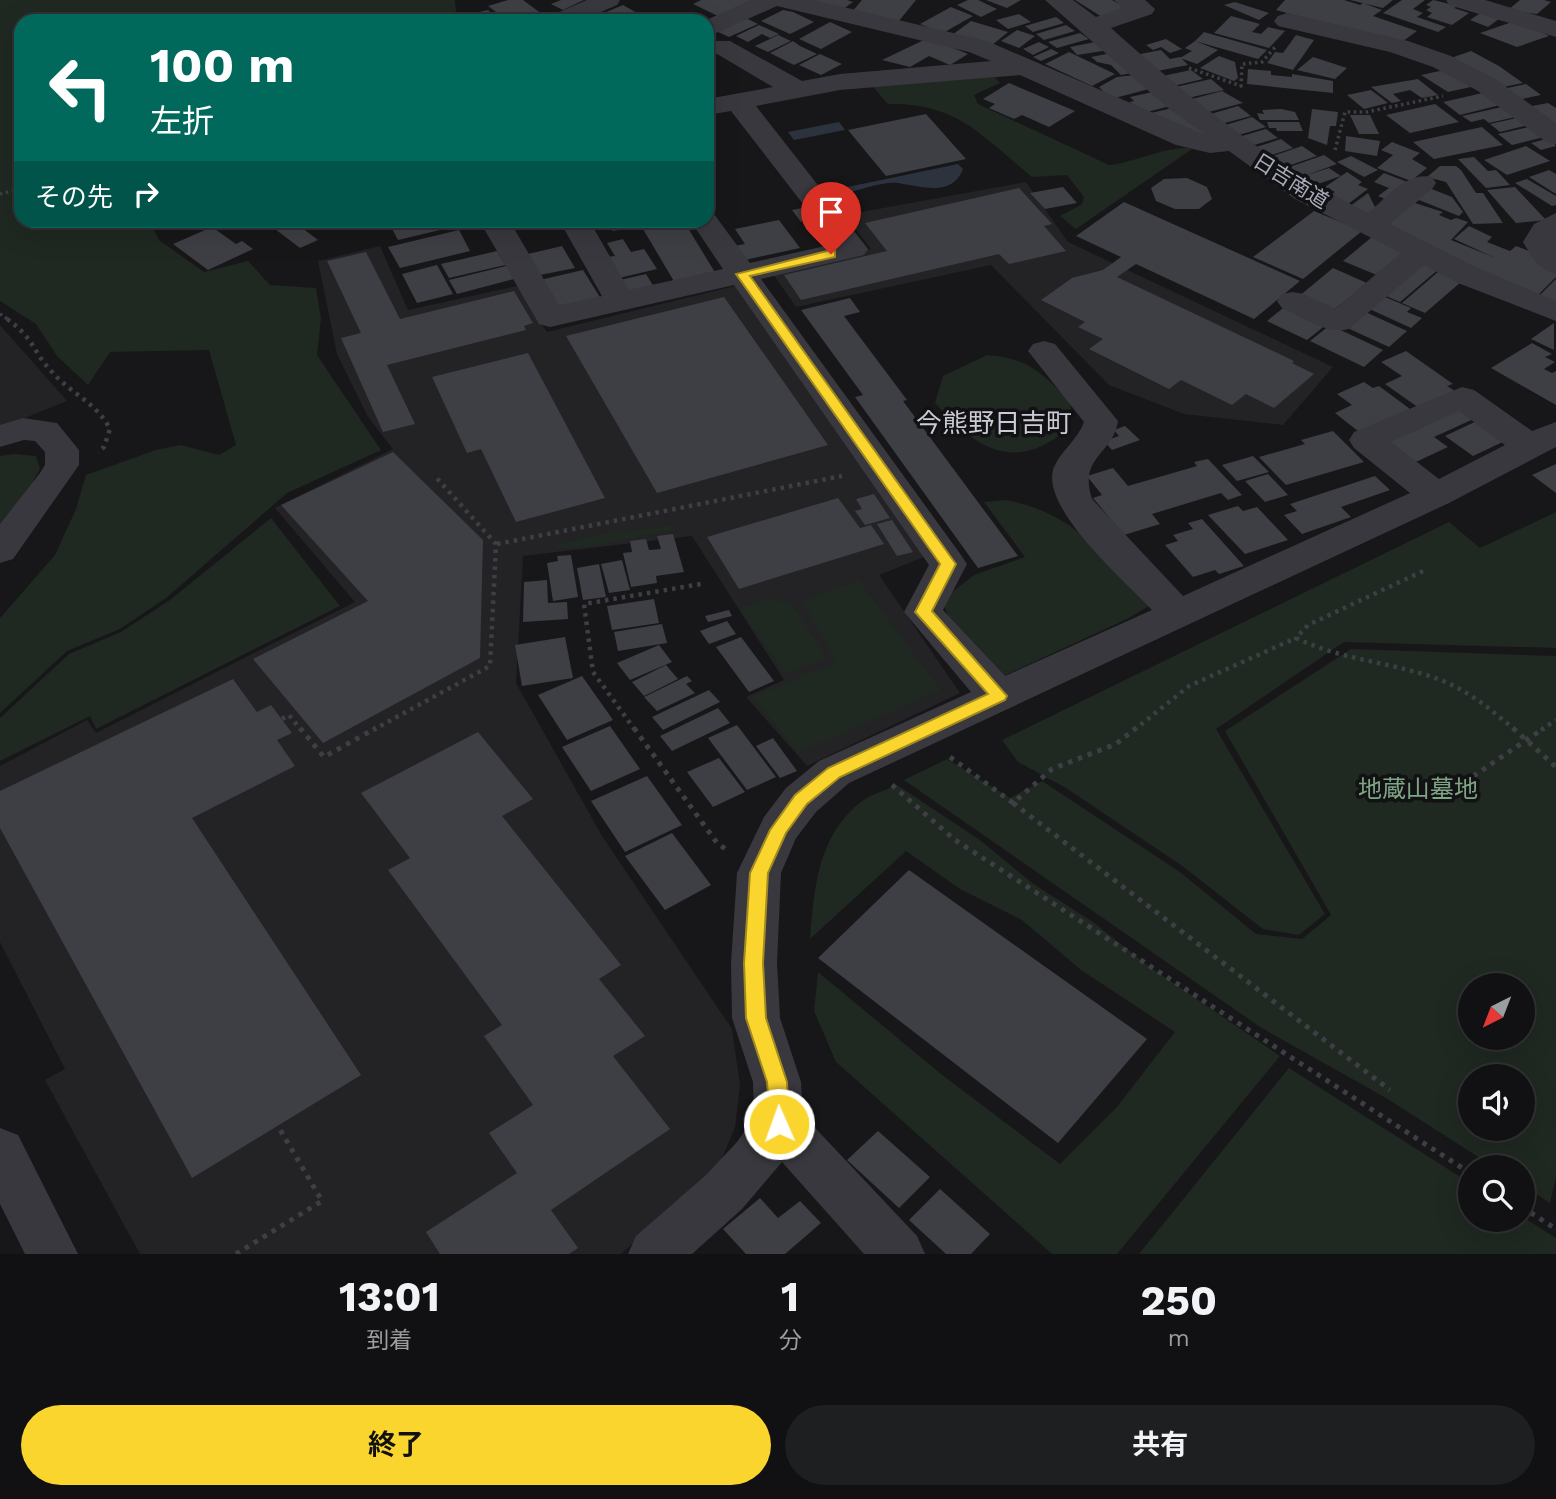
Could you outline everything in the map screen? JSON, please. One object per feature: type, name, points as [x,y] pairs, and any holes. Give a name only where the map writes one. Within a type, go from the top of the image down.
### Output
[{"type":"street","points":[[575,14],[608,0]]},
{"type":"street","points":[[771,0],[714,38],[795,88]]},
{"type":"street","points":[[782,0],[978,46],[1185,139],[1210,145],[1230,142]]},
{"type":"street","name":"日吉南道","points":[[1057,0],[1093,26],[1147,76],[1230,142],[1305,193],[1421,252],[1556,312]]},
{"type":"street","points":[[1093,26],[1143,9],[1126,0]]},
{"type":"street","points":[[1470,2],[1556,29]]},
{"type":"street","points":[[1291,22],[1414,51],[1447,64],[1490,87],[1556,136]]},
{"type":"street","points":[[714,105],[795,88],[1025,67]]},
{"type":"street","points":[[499,228],[550,317],[853,249],[737,100]]},
{"type":"street","points":[[1370,226],[1422,183]]},
{"type":"street","points":[[1556,222],[1545,230],[1538,242],[1546,256],[1556,265]]},
{"type":"street","points":[[579,228],[620,301]]},
{"type":"street","points":[[710,228],[948,564],[923,612],[999,696]]},
{"type":"street","points":[[1293,301],[1338,322],[1421,252]]},
{"type":"street","points":[[1044,351],[1101,421],[1100,427],[1071,468],[1069,483],[1077,507],[1178,614]]},
{"type":"street","points":[[1436,495],[1366,440],[1462,397],[1543,439]]},
{"type":"street","points":[[0,436],[23,429],[45,431],[62,450],[62,466],[0,550]]},
{"type":"street","points":[[654,1254],[724,1192],[755,1159],[779,1124],[777,1082],[756,1018],[754,963],[759,873],[779,830],[801,800],[834,772],[1436,495],[1543,439]]},
{"type":"street","points":[[779,1124],[899,1254]]},
{"type":"street","points":[[0,1151],[52,1254]]},
{"type":"path","points":[[1147,76],[1192,68],[1241,86],[1242,64],[1262,62],[1291,22]]},
{"type":"path","points":[[1335,150],[1345,112],[1367,112],[1490,87]]},
{"type":"path","points":[[0,314],[27,333],[51,372],[103,415],[110,429],[104,447],[90,460],[62,466]]},
{"type":"path","points":[[496,544],[880,468]]},
{"type":"path","points":[[282,719],[289,715],[324,757],[490,666],[496,544],[434,475]]},
{"type":"path","points":[[1013,803],[1052,769],[1116,744],[1189,687],[1296,638],[1308,625],[1423,571]]},
{"type":"path","points":[[701,584],[584,604],[593,672],[717,843],[759,873]]},
{"type":"path","points":[[1296,638],[1338,654],[1441,680],[1475,699],[1556,767]]},
{"type":"path","points":[[1456,788],[1556,720]]},
{"type":"path","points":[[928,729],[949,756],[1390,1090]]},
{"type":"path","points":[[862,760],[955,840],[1458,1165]]},
{"type":"path","points":[[236,1254],[322,1201],[278,1126]]},
{"type":"path","points":[[1535,1216],[1556,1229]]},
{"type":"shaded area","points":[[839,122],[845,130],[794,140],[788,132]]},
{"type":"shaded area","points":[[958,164],[963,169],[958,178],[943,187],[925,188],[892,183],[842,194],[838,189]]},
{"type":"shaded area","points":[[1026,182],[1068,242],[1333,367],[1283,425],[1184,414],[1109,385],[991,265],[796,307],[773,274],[871,249],[845,215]]},
{"type":"shaded area","points":[[380,246],[408,310],[517,286],[547,332],[735,286],[924,557],[879,575],[960,693],[807,766],[746,697],[784,680],[692,536],[523,556],[516,683],[602,836],[732,1029],[740,1085],[735,1127],[719,1166],[621,1254],[140,1254],[45,1080],[65,1069],[0,942],[0,766],[87,720],[96,733],[355,602],[275,508],[393,449],[368,417],[337,354],[318,261]]},
{"type":"shaded area","points":[[0,325],[67,401],[0,428]]},
{"type":"green space","points":[[0,0],[455,0],[454,14],[14,14],[14,228],[153,228],[159,240],[204,272],[248,261],[270,285],[316,288],[321,318],[317,355],[381,450],[287,493],[166,598],[120,629],[67,651],[0,713],[0,618],[55,555],[76,509],[86,475],[156,450],[181,445],[219,455],[236,445],[209,350],[110,352],[88,385],[57,356],[36,324],[0,301]]},
{"type":"green space","points":[[994,77],[1000,83],[974,95],[978,104],[1109,165],[1164,151],[1192,149],[1076,229],[1060,216],[1082,204],[1084,197],[1067,175],[1032,177],[968,125],[933,109],[888,104],[873,87]]},
{"type":"green space","points":[[987,355],[1025,364],[1043,376],[1071,403],[1070,427],[1032,450],[1015,452],[982,444],[966,433],[935,403],[943,376]]},
{"type":"green space","points":[[0,456],[36,456],[40,469],[28,490],[0,524]]},
{"type":"green space","points":[[1006,500],[1031,506],[1070,526],[1102,554],[1149,606],[1127,619],[995,680],[948,616],[942,600],[974,575],[1025,557],[984,502]]},
{"type":"green space","points":[[1556,512],[1556,648],[1344,642],[1216,729],[1325,914],[1299,935],[1263,929],[1181,865],[1066,788],[1018,762],[1002,740],[1449,522],[1480,548]]},
{"type":"green space","points":[[271,518],[340,606],[96,729],[90,716],[0,761],[0,718],[69,654],[121,632],[170,600]]},
{"type":"green space","points":[[676,525],[676,529],[594,546],[557,549],[555,545],[605,533]]},
{"type":"green space","points":[[859,580],[941,690],[798,753],[753,697],[836,662],[802,601]]},
{"type":"green space","points":[[770,598],[792,605],[827,658],[785,674],[739,608]]},
{"type":"green space","name":"地蔵山墓地","points":[[1351,649],[1556,656],[1556,1178],[1550,1203],[1535,1193],[1535,1155],[1475,1155],[1386,1098],[1260,1027],[904,780],[947,759],[1010,798],[1042,781],[1180,872],[1256,934],[1302,939],[1331,915],[1225,731]]},
{"type":"green space","points":[[897,785],[980,840],[1032,883],[1093,922],[1147,965],[1280,1056],[1117,1254],[1052,1254],[836,1062],[814,1011],[818,972],[941,1074],[1060,1164],[1116,1108],[1175,1032],[1081,970],[1022,920],[960,889],[906,851],[810,939],[821,863],[836,830],[862,801]]},
{"type":"green space","points":[[1289,1068],[1458,1175],[1458,1232],[1535,1232],[1535,1225],[1556,1238],[1556,1254],[1139,1254]]},
{"type":"building","points":[[508,0],[523,0],[542,14],[499,14],[488,6]]},
{"type":"building","points":[[561,0],[584,0],[563,10],[551,4]]},
{"type":"building","points":[[701,0],[753,1],[720,17],[693,4]]},
{"type":"building","points":[[811,0],[847,0],[853,2],[843,9]]},
{"type":"building","points":[[862,0],[916,0],[898,22],[851,13]]},
{"type":"building","points":[[968,0],[978,0],[997,9],[981,17],[957,5]]},
{"type":"building","points":[[986,0],[1021,0],[1007,8]]},
{"type":"building","points":[[1075,0],[1112,0],[1127,9],[1102,17]]},
{"type":"building","points":[[1285,0],[1344,0],[1360,5],[1363,3],[1382,10],[1373,16],[1417,31],[1399,44],[1276,10]]},
{"type":"building","points":[[1350,0],[1393,0],[1383,8]]},
{"type":"building","points":[[1402,0],[1425,0],[1413,9],[1423,13],[1417,17],[1446,27],[1438,32],[1383,13]]},
{"type":"building","points":[[1433,0],[1458,6],[1454,8],[1469,13],[1452,25],[1427,17],[1432,13],[1426,10],[1431,7],[1426,5]]},
{"type":"building","points":[[1520,0],[1551,2],[1537,14],[1508,10]]},
{"type":"building","points":[[1235,2],[1269,13],[1259,20],[1224,5]]},
{"type":"building","points":[[623,5],[639,14],[602,14]]},
{"type":"building","points":[[951,7],[973,16],[943,33],[920,24]]},
{"type":"building","points":[[488,10],[492,14],[471,14]]},
{"type":"building","points":[[783,10],[814,22],[790,34],[761,21]]},
{"type":"building","points":[[1482,12],[1500,18],[1488,27],[1470,20]]},
{"type":"building","points":[[1019,14],[1031,22],[1008,29],[996,20]]},
{"type":"building","points":[[1231,16],[1260,24],[1252,32],[1261,34],[1268,27],[1285,31],[1269,48],[1214,33]]},
{"type":"building","points":[[744,17],[758,24],[729,37],[716,31]]},
{"type":"building","points":[[1056,17],[1064,23],[1033,32],[1025,26]]},
{"type":"building","points":[[971,21],[1008,32],[991,46],[952,35]]},
{"type":"building","points":[[1515,21],[1549,36],[1517,47],[1480,33]]},
{"type":"building","points":[[830,22],[852,32],[821,49],[799,39]]},
{"type":"building","points":[[759,25],[779,34],[770,38],[762,34],[748,42],[736,36]]},
{"type":"building","points":[[1066,25],[1075,31],[1044,40],[1036,34]]},
{"type":"building","points":[[1017,30],[1035,36],[1019,48],[1001,41]]},
{"type":"building","points":[[1204,32],[1267,50],[1258,59],[1195,41]]},
{"type":"building","points":[[1080,33],[1089,39],[1057,48],[1048,42]]},
{"type":"building","points":[[778,35],[791,41],[768,52],[755,46]]},
{"type":"building","points":[[1296,35],[1314,40],[1293,70],[1267,63],[1275,52],[1283,53]]},
{"type":"building","points":[[928,38],[968,54],[950,65],[929,56],[910,67],[882,60]]},
{"type":"building","points":[[1166,39],[1182,49],[1170,53],[1161,47],[1153,50],[1146,45]]},
{"type":"building","points":[[793,41],[817,54],[794,65],[770,53]]},
{"type":"building","points":[[1100,41],[1109,50],[1077,55],[1070,47]]},
{"type":"building","points":[[1195,41],[1218,50],[1197,64],[1180,58],[1192,51],[1185,48]]},
{"type":"building","points":[[1039,42],[1049,47],[1033,55],[1023,49]]},
{"type":"building","points":[[1051,49],[1059,53],[1041,61],[1033,57]]},
{"type":"building","points":[[1161,50],[1170,59],[1180,57],[1188,65],[1152,72],[1135,55]]},
{"type":"building","points":[[1471,51],[1523,83],[1498,88],[1448,59]]},
{"type":"building","points":[[1069,52],[1115,74],[1092,86],[1045,64]]},
{"type":"building","points":[[1111,53],[1132,73],[1121,75],[1111,65],[1097,62],[1091,57]]},
{"type":"building","points":[[820,54],[842,64],[821,75],[799,65]]},
{"type":"building","points":[[1219,56],[1235,62],[1238,78],[1234,81],[1200,68]]},
{"type":"building","points":[[1313,57],[1347,68],[1335,79],[1297,70]]},
{"type":"building","points":[[1248,69],[1271,71],[1271,75],[1292,77],[1292,74],[1333,81],[1333,93],[1247,84]]},
{"type":"building","points":[[1449,69],[1475,86],[1448,92],[1421,75]]},
{"type":"building","points":[[1191,70],[1203,79],[1169,87],[1158,77]]},
{"type":"building","points":[[1134,75],[1149,89],[1111,99],[1099,87],[1117,77]]},
{"type":"building","points":[[1211,79],[1224,90],[1183,99],[1171,88]]},
{"type":"building","points":[[1418,79],[1438,95],[1422,98],[1410,90],[1393,94],[1401,101],[1392,103],[1371,87]]},
{"type":"building","points":[[1009,83],[1075,111],[1049,127],[1022,115],[1014,119],[989,108],[995,104],[983,99]]},
{"type":"building","points":[[1526,84],[1541,95],[1517,100],[1503,89]]},
{"type":"building","points":[[1371,90],[1388,103],[1364,109],[1347,95]]},
{"type":"building","points":[[1222,91],[1243,103],[1201,114],[1185,101]]},
{"type":"building","points":[[1153,92],[1170,106],[1147,112],[1129,102],[1134,101],[1130,97]]},
{"type":"building","points":[[1487,92],[1504,104],[1460,115],[1443,102]]},
{"type":"building","points":[[1548,103],[1556,108],[1556,128],[1527,107]]},
{"type":"building","points":[[1435,104],[1459,122],[1410,133],[1386,115]]},
{"type":"building","points":[[1238,106],[1251,116],[1217,125],[1204,116]]},
{"type":"building","points":[[1506,106],[1520,116],[1489,123],[1484,119],[1471,122],[1462,116]]},
{"type":"building","points":[[1177,107],[1213,139],[1151,113]]},
{"type":"building","points":[[1281,109],[1295,112],[1299,120],[1260,120],[1257,113],[1264,114],[1262,110]]},
{"type":"building","points":[[1312,109],[1338,112],[1336,126],[1330,126],[1327,145],[1308,138]]},
{"type":"building","points":[[926,114],[966,159],[886,176],[848,130]]},
{"type":"building","points":[[1350,115],[1370,115],[1379,134],[1359,134]]},
{"type":"building","points":[[1252,117],[1266,127],[1232,137],[1219,127]]},
{"type":"building","points":[[1517,118],[1528,125],[1500,132],[1490,124]]},
{"type":"building","points":[[1267,122],[1299,122],[1303,131],[1277,131],[1276,128],[1269,128]]},
{"type":"building","points":[[1534,126],[1548,136],[1512,145],[1498,134]]},
{"type":"building","points":[[1482,127],[1503,145],[1434,159],[1413,142]]},
{"type":"building","points":[[1266,129],[1278,138],[1247,147],[1235,138]]},
{"type":"building","points":[[1346,136],[1380,141],[1377,156],[1345,151]]},
{"type":"building","points":[[1550,138],[1556,146],[1541,150],[1531,143]]},
{"type":"building","points":[[1281,139],[1293,148],[1262,158],[1250,149]]},
{"type":"building","points":[[1392,142],[1420,153],[1412,159],[1427,168],[1411,181],[1377,168],[1393,155],[1381,150]]},
{"type":"building","points":[[1302,146],[1317,156],[1279,169],[1264,159]]},
{"type":"building","points":[[1526,146],[1550,161],[1507,175],[1484,160]]},
{"type":"building","points":[[1324,155],[1337,164],[1304,176],[1329,168],[1341,176],[1309,187],[1281,170]]},
{"type":"building","points":[[1351,156],[1378,170],[1364,177],[1337,162]]},
{"type":"building","points":[[1474,157],[1488,171],[1496,170],[1510,185],[1486,188],[1458,159]]},
{"type":"building","points":[[1440,166],[1456,166],[1461,170],[1476,193],[1483,193],[1503,223],[1473,224],[1446,182],[1427,177]]},
{"type":"building","points":[[1549,170],[1556,174],[1556,194],[1529,177]]},
{"type":"building","points":[[1347,172],[1362,182],[1358,185],[1368,189],[1344,207],[1325,198],[1335,192],[1325,187]]},
{"type":"building","points":[[1384,173],[1415,185],[1394,203],[1378,196],[1389,188],[1374,182]]},
{"type":"building","points":[[1187,178],[1207,187],[1212,199],[1199,209],[1175,209],[1156,201],[1151,188],[1164,179]]},
{"type":"building","points":[[1527,179],[1556,196],[1556,205],[1552,206],[1515,183]]},
{"type":"building","points":[[1424,186],[1452,197],[1463,212],[1459,216],[1419,200],[1415,203],[1443,212],[1439,215],[1451,220],[1456,218],[1468,222],[1451,240],[1493,257],[1454,239],[1469,226],[1492,237],[1487,242],[1510,251],[1516,246],[1529,251],[1556,271],[1556,277],[1536,297],[1379,224]]},
{"type":"building","points":[[1063,187],[1077,203],[1045,209],[1030,193]]},
{"type":"building","points":[[1515,187],[1546,220],[1516,223],[1487,190]]},
{"type":"building","points":[[1019,188],[1052,224],[1044,226],[1066,251],[1009,264],[999,254],[801,300],[784,275],[887,251],[865,223]]},
{"type":"building","points":[[1368,193],[1378,213],[1371,219],[1346,209]]},
{"type":"building","points":[[1124,202],[1300,281],[1254,319],[1136,264],[1117,277],[1294,361],[1292,363],[1314,374],[1274,408],[1246,394],[1232,405],[1181,380],[1169,389],[1089,349],[1103,339],[1078,327],[1085,322],[1041,300],[1072,278],[1103,270],[1121,257],[1076,236]]},
{"type":"building","points":[[807,207],[816,218],[801,222],[792,210]]},
{"type":"building","points":[[1314,211],[1362,231],[1303,279],[1253,257]]},
{"type":"building","points":[[779,220],[800,248],[745,260],[735,246],[745,244],[735,229]]},
{"type":"building","points":[[213,228],[236,244],[242,241],[253,249],[208,270],[173,244]]},
{"type":"building","points":[[302,228],[318,240],[300,248],[275,229]]},
{"type":"building","points":[[392,228],[448,228],[398,240]]},
{"type":"building","points":[[642,228],[688,228],[716,274],[675,283]]},
{"type":"building","points":[[459,230],[470,251],[400,268],[388,247]]},
{"type":"building","points":[[1372,237],[1408,252],[1379,276],[1343,261]]},
{"type":"building","points":[[623,239],[631,252],[644,249],[657,269],[619,278],[607,257],[615,256],[607,243]]},
{"type":"building","points":[[562,246],[575,268],[540,275],[528,254]]},
{"type":"building","points":[[497,251],[505,265],[449,278],[441,264]]},
{"type":"building","points":[[366,252],[400,319],[514,291],[533,323],[524,326],[526,330],[387,365],[415,424],[383,432],[341,338],[361,333],[327,261]]},
{"type":"building","points":[[1419,259],[1440,268],[1400,302],[1379,293]]},
{"type":"building","points":[[437,265],[453,294],[417,303],[402,274]]},
{"type":"building","points":[[506,266],[514,279],[457,294],[449,280]]},
{"type":"building","points":[[1333,268],[1367,283],[1331,312],[1298,297]]},
{"type":"building","points":[[583,270],[601,299],[556,309],[540,280]]},
{"type":"building","points":[[1438,272],[1461,282],[1425,313],[1402,303]]},
{"type":"building","points":[[646,274],[654,287],[627,293],[620,280]]},
{"type":"building","points":[[1556,279],[1556,305],[1538,297]]},
{"type":"building","points":[[1378,294],[1411,308],[1407,312],[1422,318],[1411,328],[1363,306]]},
{"type":"building","points":[[724,297],[828,445],[657,493],[566,336]]},
{"type":"building","points":[[850,298],[860,312],[844,316],[907,400],[903,401],[1018,556],[978,568],[855,397],[863,395],[801,310]]},
{"type":"building","points":[[1287,305],[1327,324],[1307,340],[1267,321]]},
{"type":"building","points":[[1359,309],[1407,331],[1389,347],[1341,325]]},
{"type":"building","points":[[1554,323],[1554,350],[1531,339]]},
{"type":"building","points":[[1330,325],[1383,350],[1364,367],[1310,341]]},
{"type":"building","points":[[1532,343],[1552,354],[1545,357],[1555,362],[1544,369],[1552,373],[1556,371],[1556,405],[1491,368]]},
{"type":"building","points":[[1406,351],[1453,384],[1447,386],[1455,391],[1419,408],[1385,384],[1402,376],[1381,362]]},
{"type":"building","points":[[528,353],[605,498],[516,522],[481,449],[467,453],[432,377]]},
{"type":"building","points":[[1364,382],[1373,388],[1379,386],[1410,409],[1363,435],[1335,413],[1352,405],[1337,394]]},
{"type":"building","points":[[1460,403],[1478,417],[1434,437],[1448,447],[1405,467],[1373,442]]},
{"type":"building","points":[[1481,419],[1509,439],[1473,456],[1445,436]]},
{"type":"building","points":[[1125,426],[1140,440],[1112,450],[1104,441],[1119,436],[1114,430]]},
{"type":"building","points":[[1333,431],[1364,462],[1286,485],[1259,457],[1305,444],[1301,440]]},
{"type":"building","points":[[393,452],[483,540],[480,658],[323,743],[253,659],[368,601],[281,505]]},
{"type":"building","points":[[1253,456],[1269,472],[1237,481],[1222,465]]},
{"type":"building","points":[[1208,459],[1242,495],[1228,500],[1221,493],[1152,514],[1160,524],[1124,535],[1093,498],[1102,495],[1087,476],[1113,468],[1128,486],[1197,466],[1194,462]]},
{"type":"building","points":[[1556,464],[1556,493],[1532,475]]},
{"type":"building","points":[[1268,474],[1288,495],[1265,502],[1245,481]]},
{"type":"building","points":[[1375,476],[1390,490],[1341,507],[1351,517],[1302,534],[1284,515],[1297,511],[1290,504]]},
{"type":"building","points":[[874,494],[890,518],[865,525],[855,511],[862,509],[856,499]]},
{"type":"building","points":[[838,498],[860,528],[871,525],[884,544],[739,589],[707,537]]},
{"type":"building","points":[[1238,506],[1243,511],[1257,507],[1288,540],[1245,554],[1208,515]]},
{"type":"building","points":[[1202,519],[1244,566],[1219,574],[1215,570],[1193,577],[1165,545],[1178,541],[1173,535],[1193,529],[1188,523]]},
{"type":"building","points":[[892,520],[913,552],[897,556],[877,524]]},
{"type":"building","points":[[673,534],[684,572],[656,576],[657,583],[631,587],[623,553],[632,552],[630,541],[646,539],[649,550],[661,549],[657,536]]},
{"type":"building","points":[[571,555],[578,597],[553,601],[547,563],[558,561],[557,556]]},
{"type":"building","points":[[622,560],[630,590],[609,593],[601,564]]},
{"type":"building","points":[[599,564],[606,597],[583,600],[577,568]]},
{"type":"building","points":[[547,580],[548,603],[567,602],[568,619],[523,622],[524,582]]},
{"type":"building","points":[[654,599],[659,623],[612,630],[607,606]]},
{"type":"building","points":[[729,610],[732,616],[708,622],[705,616]]},
{"type":"building","points":[[727,621],[736,634],[709,644],[700,631]]},
{"type":"building","points":[[662,624],[667,643],[618,651],[614,632]]},
{"type":"building","points":[[565,637],[573,678],[522,686],[515,645]]},
{"type":"building","points":[[741,637],[774,681],[749,692],[716,647]]},
{"type":"building","points":[[659,645],[672,662],[630,680],[617,663]]},
{"type":"building","points":[[666,665],[678,679],[644,696],[632,682]]},
{"type":"building","points":[[582,676],[613,720],[567,740],[538,695]]},
{"type":"building","points":[[687,676],[692,681],[686,684],[695,693],[657,711],[644,697]]},
{"type":"building","points":[[233,679],[257,712],[271,705],[292,733],[277,740],[295,766],[192,818],[361,1075],[192,1178],[0,828],[0,791]]},
{"type":"building","points":[[709,690],[720,702],[663,730],[652,717]]},
{"type":"building","points":[[718,708],[730,723],[672,751],[660,736]]},
{"type":"building","points":[[737,725],[776,777],[747,790],[708,738]]},
{"type":"building","points":[[610,726],[640,769],[591,791],[562,747]]},
{"type":"building","points":[[478,732],[533,799],[502,816],[621,965],[599,979],[645,1036],[613,1056],[670,1129],[551,1210],[578,1248],[569,1254],[440,1254],[426,1232],[517,1173],[489,1133],[533,1105],[484,1036],[502,1025],[388,870],[410,858],[361,793]]},
{"type":"building","points":[[773,738],[797,771],[780,778],[756,746]]},
{"type":"building","points":[[719,758],[745,792],[713,807],[687,772]]},
{"type":"building","points":[[647,776],[682,825],[625,852],[591,801]]},
{"type":"building","points":[[672,833],[711,885],[665,910],[625,856]]},
{"type":"building","points":[[909,870],[1147,1039],[1058,1143],[818,958]]},
{"type":"building","points":[[878,1131],[930,1177],[899,1208],[847,1160]]},
{"type":"building","points":[[940,1189],[990,1234],[971,1254],[946,1254],[909,1220]]},
{"type":"building","points":[[760,1198],[778,1218],[800,1201],[821,1223],[785,1254],[746,1254],[723,1229]]},
{"type":"district","name":"今熊野日吉町","points":[[994,423]]},
{"type":"route","points":[[779,1124],[777,1082],[756,1018],[754,963],[759,873],[779,830],[801,800],[834,772],[999,696],[923,612],[948,564],[742,274],[831,254]]}]
